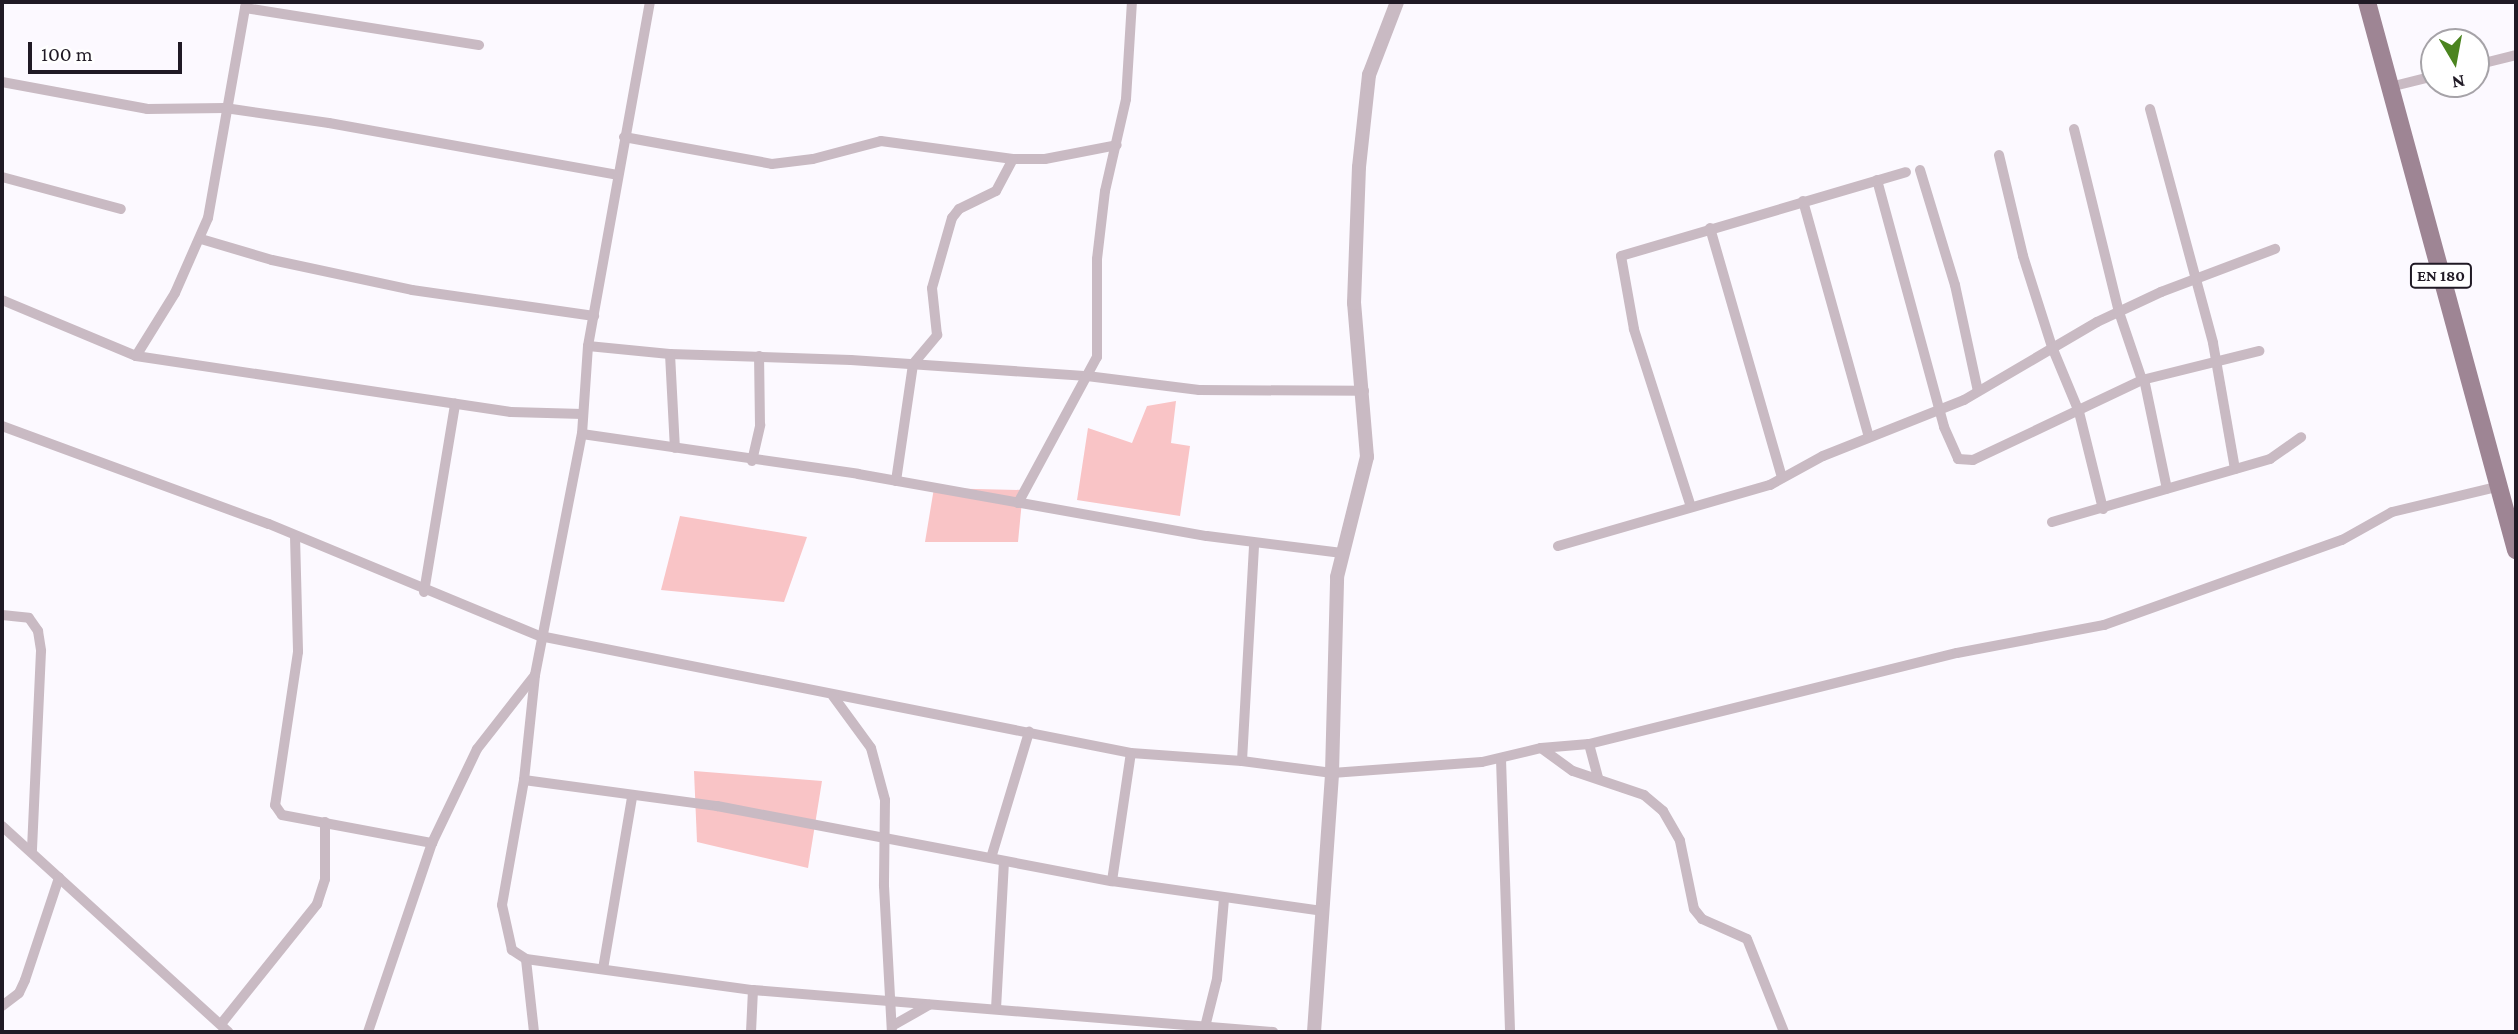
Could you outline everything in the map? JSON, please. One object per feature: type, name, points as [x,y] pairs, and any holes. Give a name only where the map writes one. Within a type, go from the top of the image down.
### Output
[{"type":"main road","name":"EN 180","points":[[2367,2],[2516,550]]},
{"type":"street","points":[[650,2],[588,346],[582,434],[540,636],[524,780],[502,905],[512,950],[526,959],[753,990],[892,998],[929,1004],[1273,1032]]},
{"type":"street","points":[[1018,503],[1097,357],[1097,259],[1105,191],[1126,100],[1132,2]]},
{"type":"street","points":[[1314,1032],[1332,773],[1335,621],[1342,553],[1352,531],[1367,457],[1364,391],[1354,303],[1359,167],[1368,75],[1397,2]]},
{"type":"street","points":[[136,356],[201,239],[246,5],[479,45]]},
{"type":"street","points":[[2490,62],[2516,55]]},
{"type":"street","points":[[2390,87],[2420,80]]},
{"type":"street","points":[[2,82],[147,109],[225,108],[617,175]]},
{"type":"street","points":[[2150,109],[2197,278],[2217,363],[2235,469]]},
{"type":"street","points":[[2074,129],[2119,312],[2143,379],[2167,489]]},
{"type":"street","points":[[624,137],[772,164],[813,159],[881,141],[1013,159],[1045,159],[1117,145]]},
{"type":"street","points":[[1999,155],[2052,348],[2079,412],[2103,509]]},
{"type":"street","points":[[896,481],[913,364],[937,335],[932,288],[952,218],[959,209],[996,191],[1013,159]]},
{"type":"street","points":[[1920,170],[1955,285],[1978,391]]},
{"type":"street","points":[[1691,507],[1634,329],[1619,261],[1624,254],[1906,172]]},
{"type":"street","points":[[2,177],[121,209]]},
{"type":"street","points":[[1877,180],[1954,455],[1964,461],[2079,412],[2143,379],[2259,351]]},
{"type":"street","points":[[1803,201],[1869,437]]},
{"type":"street","points":[[1710,228],[1782,478]]},
{"type":"street","points":[[201,239],[272,260],[412,290],[594,316]]},
{"type":"street","points":[[1558,546],[1782,478],[1869,437],[1941,409],[1978,391],[2119,312],[2197,278],[2275,249]]},
{"type":"street","points":[[2,300],[136,356],[511,412],[583,414]]},
{"type":"street","points":[[588,346],[670,354],[913,364],[1087,376],[1199,390],[1364,391]]},
{"type":"street","points":[[670,354],[675,448]]},
{"type":"street","points":[[752,461],[760,425],[759,356]]},
{"type":"street","points":[[424,592],[455,404]]},
{"type":"street","points":[[2,426],[295,536],[424,592],[540,636],[833,696],[1131,752],[1242,761],[1332,773],[1500,759],[1541,748],[1588,744],[1957,653],[2104,625],[2342,540],[2392,512],[2500,486]]},
{"type":"street","points":[[582,434],[896,481],[1254,544],[1342,553]]},
{"type":"street","points":[[2052,522],[2270,458],[2301,437]]},
{"type":"street","points":[[295,536],[298,652],[274,800],[282,815],[432,843]]},
{"type":"street","points":[[1242,761],[1254,544]]},
{"type":"street","points":[[2,615],[29,618],[40,641],[32,852]]},
{"type":"street","points":[[368,1032],[432,843],[477,749],[535,675]]},
{"type":"street","points":[[833,696],[859,726],[880,772],[886,800],[883,838],[892,1029]]},
{"type":"street","points":[[991,858],[1029,732]]},
{"type":"street","points":[[1588,744],[1598,778]]},
{"type":"street","points":[[1541,748],[1573,771],[1644,795],[1668,819],[1680,841],[1694,909],[1702,919],[1747,939],[1784,1032]]},
{"type":"street","points":[[1112,881],[1131,752]]},
{"type":"street","points":[[1500,759],[1510,1032]]},
{"type":"street","points":[[524,780],[632,797],[717,806],[1112,881],[1322,911]]},
{"type":"street","points":[[603,968],[632,797]]},
{"type":"street","points":[[2,826],[224,1028],[317,904],[325,879],[325,822]]},
{"type":"street","points":[[996,1009],[1004,861]]},
{"type":"street","points":[[2,1006],[19,993],[25,980],[59,878]]},
{"type":"street","points":[[1205,1027],[1217,979],[1224,899]]},
{"type":"street","points":[[526,959],[534,1032]]},
{"type":"street","points":[[751,1032],[753,990]]},
{"type":"street","points":[[892,1029],[929,1004]]},
{"type":"shaded area","points":[[1176,401],[1171,443],[1190,446],[1180,516],[1077,500],[1088,428],[1132,443],[1147,406]]},
{"type":"shaded area","points":[[934,488],[1023,490],[1018,542],[925,542]]},
{"type":"shaded area","points":[[680,516],[807,537],[784,602],[661,590]]},
{"type":"shaded area","points":[[694,771],[822,781],[808,868],[697,842]]}]
